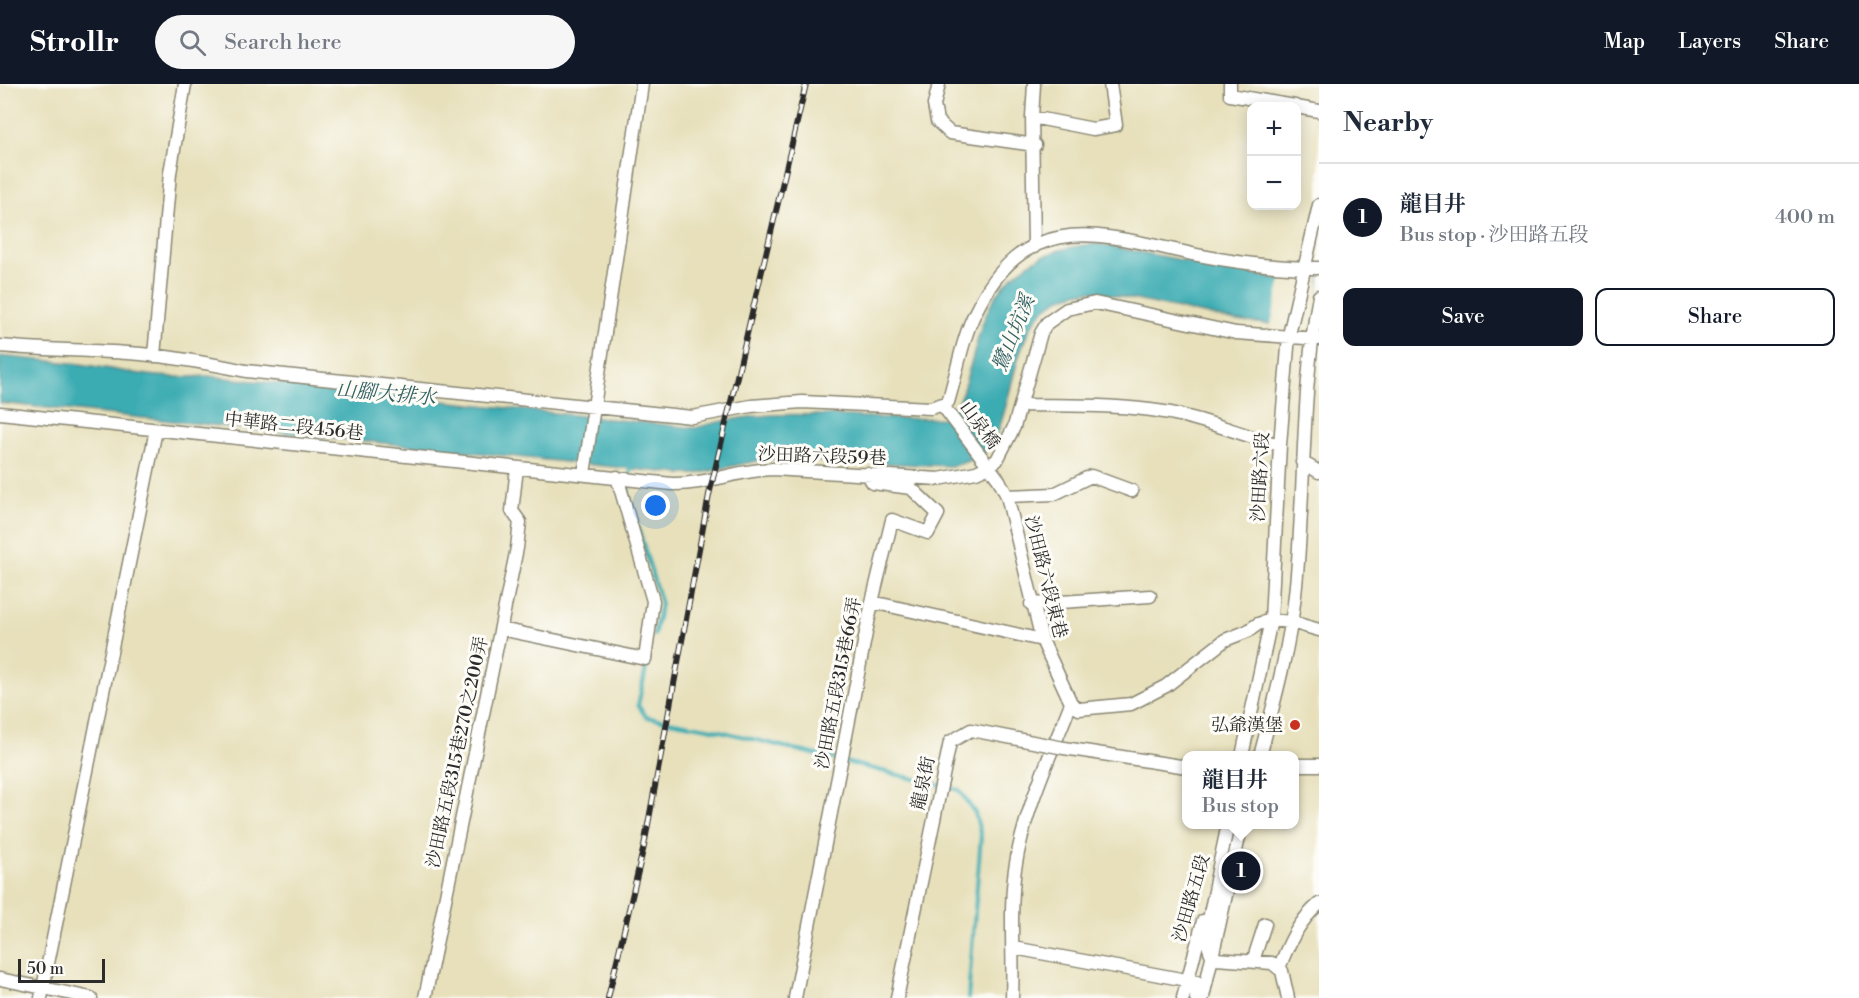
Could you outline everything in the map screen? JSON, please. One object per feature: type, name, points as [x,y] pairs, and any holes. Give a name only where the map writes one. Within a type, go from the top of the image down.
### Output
[{"type":"street","points":[[154,356],[170,173],[185,84]]},
{"type":"street","points":[[584,474],[642,84]]},
{"type":"street","points":[[939,84],[934,105],[937,121],[950,133],[1035,145]]},
{"type":"street","points":[[1034,84],[1032,117],[1035,145],[1034,247]]},
{"type":"street","points":[[1032,117],[1093,129],[1116,125],[1110,84]]},
{"type":"street","points":[[1230,84],[1230,95],[1268,102]]},
{"type":"street","points":[[1301,108],[1319,111]]},
{"type":"street","points":[[1303,270],[1319,205]]},
{"type":"street","points":[[0,346],[154,356],[246,371],[692,417],[742,407],[835,402],[931,408],[943,406],[948,402],[975,313],[986,293],[1002,272],[1034,247],[1067,236],[1101,234],[1246,264],[1303,270],[1319,268]]},
{"type":"street","name":"沙田路六段","points":[[1271,620],[1280,446],[1289,335],[1303,270]]},
{"type":"street","points":[[1261,751],[1291,622],[1299,543],[1302,462],[1319,296]]},
{"type":"street","points":[[988,467],[997,460],[1008,440],[1021,405],[1041,333],[1047,323],[1077,305],[1106,305],[1236,333],[1315,338]]},
{"type":"street","points":[[1021,405],[1132,408],[1164,412],[1280,446]]},
{"type":"street","name":"山泉橋","points":[[943,406],[988,467]]},
{"type":"street","name":"中華路二段456巷","points":[[0,414],[584,474]]},
{"type":"street","points":[[42,993],[156,430]]},
{"type":"street","points":[[1302,462],[1319,472]]},
{"type":"street","name":"沙田路六段59巷","points":[[584,474],[682,484],[769,469],[939,479],[976,472],[988,467]]},
{"type":"street","name":"沙田路六段東巷","points":[[988,467],[999,480],[1007,496],[1031,604],[1042,640],[1071,703]]},
{"type":"street","points":[[501,629],[520,522],[512,512],[517,468]]},
{"type":"street","name":"沙田路五段315巷66弄","points":[[795,998],[872,602],[892,520],[928,533],[938,514],[911,488],[873,483],[867,474]]},
{"type":"street","points":[[1007,496],[1054,494],[1091,476],[1131,491]]},
{"type":"street","name":"沙田路五段315巷270之200弄","points":[[425,998],[501,629],[645,659],[653,601],[617,477]]},
{"type":"street","points":[[1031,604],[1149,596]]},
{"type":"street","points":[[872,602],[1042,640]]},
{"type":"street","points":[[1243,751],[1271,620]]},
{"type":"street","points":[[1012,998],[1015,868],[1027,818],[1046,760],[1071,703],[1079,709],[1131,704],[1166,686],[1224,640],[1271,620],[1291,622],[1319,630]]},
{"type":"street","name":"龍泉街","points":[[897,998],[950,742],[971,730],[1064,748],[1182,766]]},
{"type":"street","points":[[1299,765],[1319,765]]},
{"type":"street","name":"沙田路五段","points":[[1183,998],[1206,910],[1218,878],[1227,829]]},
{"type":"street","name":"沙田路五段","points":[[1202,998],[1218,958],[1241,829]]},
{"type":"street","points":[[1218,878],[1207,945],[1218,958],[1272,963],[1279,968],[1286,982],[1288,998]]},
{"type":"street","points":[[1279,968],[1294,932],[1306,915],[1319,904]]},
{"type":"street","points":[[1253,961],[1265,924]]},
{"type":"street","points":[[1014,948],[1197,982],[1197,998]]},
{"type":"street","points":[[0,979],[42,993],[91,998]]},
{"type":"water","name":"鷺山坑溪","points":[[1098,244],[1274,278],[1319,276],[1319,329],[1237,321],[1093,291],[1070,294],[1052,303],[1039,315],[1029,331],[1015,368],[1001,424],[992,443],[977,457],[953,466],[766,459],[696,474],[681,474],[0,403],[0,356],[81,364],[150,375],[208,376],[695,428],[727,420],[789,414],[912,419],[944,418],[961,396],[982,325],[1000,290],[1026,265],[1042,257],[1059,250]]},
{"type":"pier","points":[[1319,273],[1319,332],[1270,328],[1281,281],[1279,274]]},
{"type":"waterway","points":[[631,465],[628,493],[661,604],[654,635]]},
{"type":"waterway","points":[[648,660],[638,705],[646,717],[708,728],[959,790],[975,813],[981,836],[968,998]]},
{"type":"railway","points":[[608,998],[644,846],[709,495],[806,84]]},
{"type":"place","name":"弘爺漢堡","points":[[1295,725]]},
{"type":"place","name":"龍目井","points":[[1241,871]]},
{"type":"water label","name":"山腳大排水","points":[[386,393]]}]
